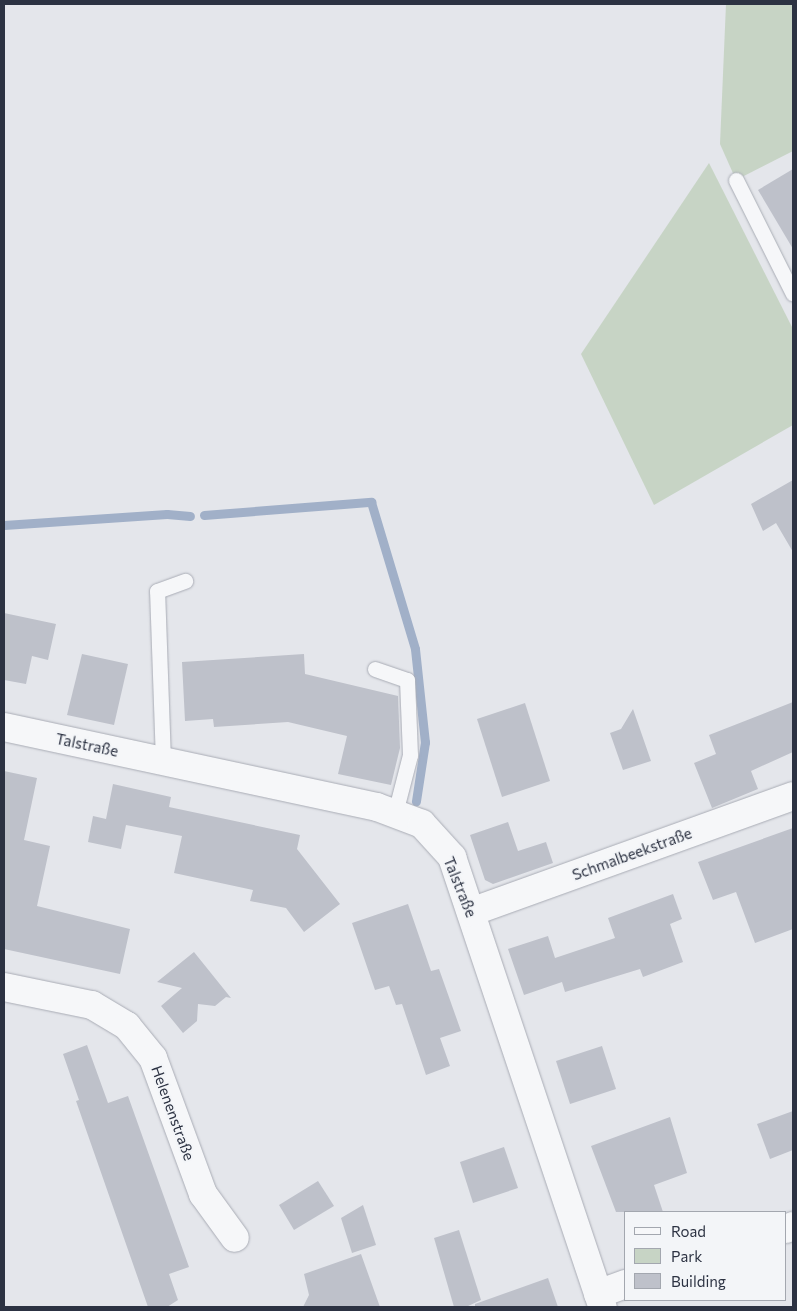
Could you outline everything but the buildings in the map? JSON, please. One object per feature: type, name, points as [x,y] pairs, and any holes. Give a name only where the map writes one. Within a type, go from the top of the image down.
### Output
[{"type":"street","name":"Talstraße","points":[[4,727],[377,807],[422,824],[452,857],[601,1301]]},
{"type":"street","name":"Schmalbeekstraße","points":[[471,912],[793,796]]},
{"type":"street","name":"Helenenstraße","points":[[4,987],[92,1005],[127,1026],[153,1058],[203,1194],[235,1238]]},
{"type":"street","points":[[601,1301],[624,1285]]},
{"type":"lane","points":[[736,180],[793,294]]},
{"type":"lane","points":[[163,761],[157,591],[185,581]]},
{"type":"lane","points":[[375,669],[407,680],[410,755],[395,813]]},
{"type":"green space","points":[[726,4],[793,4],[793,151],[736,180],[720,144]]},
{"type":"green space","points":[[709,163],[793,329],[793,425],[654,505],[581,354]]},
{"type":"waterway","points":[[204,515],[371,502],[415,649],[425,742],[416,801]]},
{"type":"waterway","points":[[4,525],[167,514],[190,516]]}]
